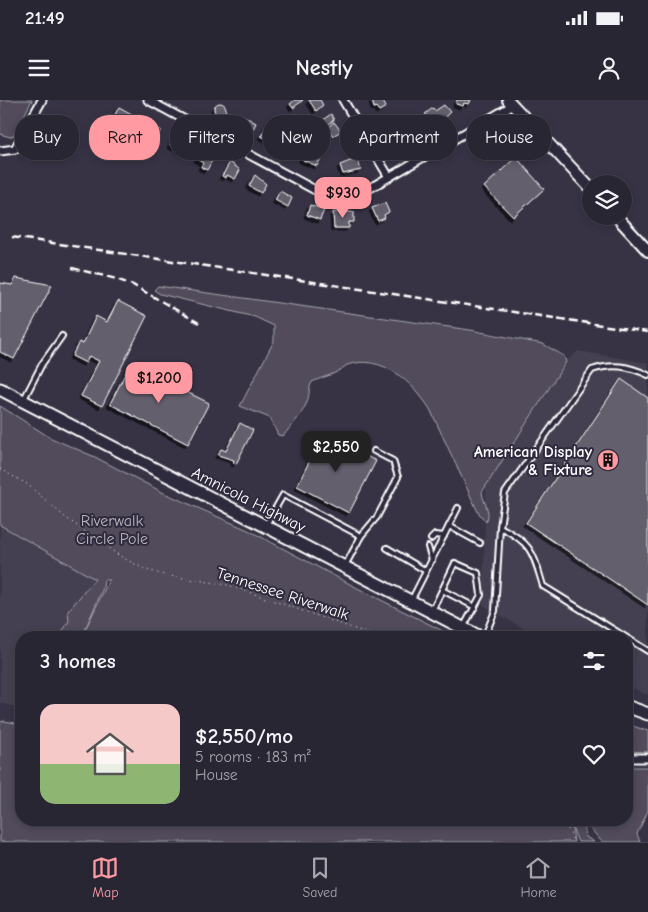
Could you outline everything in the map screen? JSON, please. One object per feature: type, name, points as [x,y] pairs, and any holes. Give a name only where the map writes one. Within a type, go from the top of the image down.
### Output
[{"type":"main road","name":"Amnicola Highway","points":[[0,389],[469,631]]},
{"type":"main road","points":[[633,709],[648,714]]},
{"type":"street","points":[[0,151],[15,149],[42,100]]},
{"type":"street","points":[[148,100],[315,190],[342,196],[365,191],[511,103],[582,180]]},
{"type":"street","points":[[342,100],[389,177]]},
{"type":"street","points":[[624,225],[648,251]]},
{"type":"street","points":[[633,758],[648,758]]},
{"type":"lane","points":[[23,401],[42,364],[62,336]]},
{"type":"lane","points":[[486,631],[495,610],[500,527],[505,493],[592,370],[606,366],[631,367],[648,375]]},
{"type":"lane","points":[[344,566],[361,536],[377,517],[398,477],[393,461],[374,451]]},
{"type":"lane","points":[[266,526],[283,495],[361,536]]},
{"type":"lane","points":[[411,601],[458,508]]},
{"type":"lane","points":[[449,526],[480,543]]},
{"type":"lane","points":[[500,527],[519,537],[532,551],[543,586],[616,631]]},
{"type":"lane","points":[[431,539],[435,535],[444,536]]},
{"type":"lane","points":[[428,547],[432,560]]},
{"type":"lane","points":[[387,548],[426,571]]},
{"type":"lane","points":[[432,611],[456,563],[478,573],[481,595],[463,628]]},
{"type":"lane","points":[[442,590],[475,607]]},
{"type":"lane","points":[[633,642],[648,651]]},
{"type":"path","name":"Tennessee Riverwalk","points":[[0,469],[28,484],[66,518],[120,556],[144,569],[164,575],[228,585],[361,631]]},
{"type":"path","points":[[567,826],[574,842]]},
{"type":"shaded area","points":[[578,351],[648,363],[648,695],[633,689],[633,631],[528,631],[483,605],[486,486],[566,362]]},
{"type":"shaded area","points":[[0,491],[95,579],[71,631],[15,631],[15,707],[0,703]]},
{"type":"green space","points":[[0,100],[32,100],[24,115],[15,115],[14,135],[10,137],[0,134]]},
{"type":"green space","points":[[158,286],[470,330],[543,344],[564,356],[566,362],[482,492],[488,511],[486,522],[478,512],[430,409],[415,389],[405,380],[384,367],[372,363],[360,362],[347,365],[337,372],[312,382],[305,407],[283,436],[278,435],[270,418],[240,406],[274,341],[274,326],[255,317],[160,294],[154,290]]},
{"type":"green space","name":"Riverwalk Circle Pole","points":[[0,406],[51,438],[95,457],[164,493],[248,530],[443,631],[85,631],[109,580],[104,580],[103,588],[84,631],[63,631],[69,621],[68,611],[95,579],[0,525]]},
{"type":"green space","points":[[0,722],[15,723],[15,826],[584,826],[586,837],[594,842],[578,842],[572,827],[574,842],[0,842]]},
{"type":"green space","points":[[633,726],[648,731],[648,752],[633,751]]},
{"type":"green space","points":[[633,767],[648,767],[648,811],[637,834],[640,842],[602,842],[589,827],[633,826]]},
{"type":"building","points":[[295,100],[303,100],[293,108],[290,104]]},
{"type":"building","points":[[309,100],[320,100],[323,105],[316,111]]},
{"type":"building","points":[[372,100],[382,100],[386,107],[379,111],[376,107],[374,108]]},
{"type":"building","points":[[457,100],[471,100],[469,104],[464,103],[463,106],[456,104]]},
{"type":"building","points":[[220,103],[225,107],[224,113],[220,115],[214,109]]},
{"type":"building","points":[[444,105],[450,112],[447,115],[425,114],[433,108],[435,111]]},
{"type":"building","points":[[119,107],[134,115],[115,115]]},
{"type":"building","points":[[331,114],[334,120],[330,123],[330,115]]},
{"type":"building","points":[[334,122],[340,132],[333,136],[330,132],[330,125]]},
{"type":"building","points":[[198,160],[212,160],[207,170],[201,167],[203,163]]},
{"type":"building","points":[[303,160],[320,160],[317,166]]},
{"type":"building","points":[[513,160],[519,160],[544,189],[513,217],[484,187]]},
{"type":"building","points":[[350,161],[358,161],[361,170],[343,174],[340,165]]},
{"type":"building","points":[[230,162],[240,170],[235,179],[227,175],[226,178],[222,176]]},
{"type":"building","points":[[255,175],[266,184],[261,193],[249,186]]},
{"type":"building","points":[[280,191],[292,198],[288,207],[275,200]]},
{"type":"building","points":[[385,203],[389,212],[384,215],[385,218],[378,221],[372,208]]},
{"type":"building","points":[[310,205],[324,210],[320,220],[307,215]]},
{"type":"building","points":[[333,212],[354,212],[354,222],[349,222],[349,228],[334,228]]},
{"type":"building","points":[[16,278],[52,285],[14,359],[0,352],[0,283],[12,285]]},
{"type":"building","points":[[118,301],[147,316],[102,406],[81,396],[99,361],[89,356],[86,363],[72,356],[79,342],[83,344],[96,316],[107,322]]},
{"type":"building","points":[[130,364],[209,403],[188,444],[110,404]]},
{"type":"building","name":"American Display & Fixture","points":[[621,379],[648,398],[648,605],[526,523]]},
{"type":"building","points":[[240,423],[253,430],[236,464],[233,463],[234,460],[218,455],[221,449],[226,451]]},
{"type":"building","points":[[323,434],[376,461],[349,513],[297,486]]},
{"type":"railway","points":[[12,237],[648,332]]},
{"type":"railway","points":[[72,268],[133,285],[199,323]]},
{"type":"place","name":"American Display & Fixture","points":[[608,460]]}]
